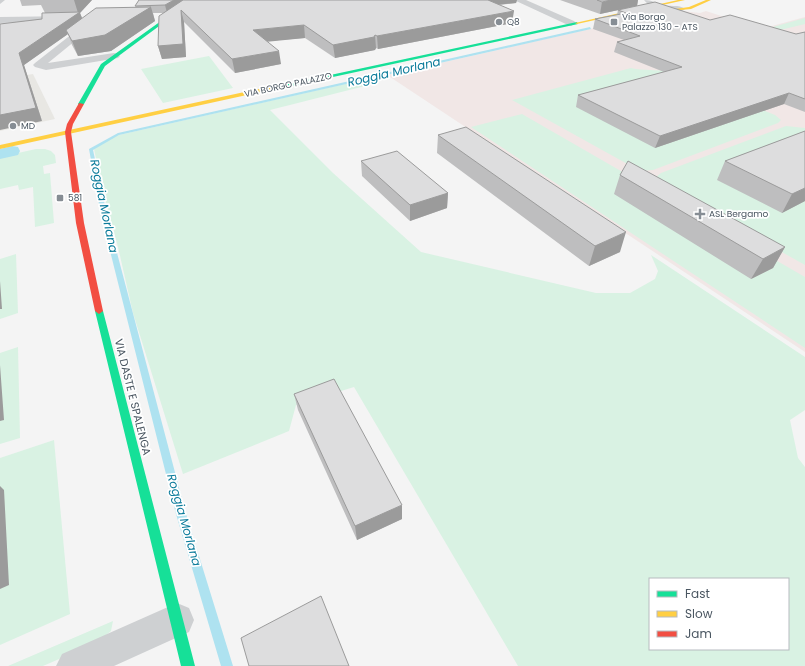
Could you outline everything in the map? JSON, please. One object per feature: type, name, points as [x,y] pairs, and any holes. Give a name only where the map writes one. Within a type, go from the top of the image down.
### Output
[{"type":"street","points":[[68,132],[70,124],[104,66],[114,56],[169,17],[197,0]]},
{"type":"street","points":[[518,0],[571,23]]},
{"type":"street","points":[[648,0],[656,6]]},
{"type":"street","name":"VIA BORGO PALAZZO","points":[[0,147],[571,23],[656,6],[682,4],[693,8],[694,3],[709,0]]},
{"type":"street","name":"VIA BORGO PALAZZO","points":[[623,13],[641,14],[682,4]]},
{"type":"street","points":[[153,17],[169,17]]},
{"type":"street","points":[[0,20],[102,18],[39,65],[46,66],[114,56]]},
{"type":"street","name":"VIA DASTE E SPALENGA","points":[[68,132],[80,223],[93,286],[188,666]]},
{"type":"street","points":[[74,666],[177,620]]},
{"type":"shaded area","name":"ASL Bergamo","points":[[674,10],[700,13],[706,11],[761,29],[805,17],[805,352],[387,75]]},
{"type":"shaded area","points":[[33,74],[55,119],[0,131],[0,79]]},
{"type":"green space","points":[[805,18],[805,24],[780,30],[758,31]]},
{"type":"green space","points":[[209,56],[233,88],[163,103],[141,69]]},
{"type":"green space","points":[[631,68],[669,72],[775,115],[781,120],[778,123],[653,170],[640,171],[512,100]]},
{"type":"green space","points":[[363,80],[369,85],[270,110],[333,173],[421,252],[596,293],[630,293],[655,279],[658,271],[651,255],[805,357],[805,410],[790,420],[798,458],[805,467],[805,666],[518,666],[354,387],[296,405],[289,431],[183,474],[133,313],[118,247],[104,196],[94,149],[107,140],[119,135]]},
{"type":"green space","points":[[522,114],[805,277],[805,348],[471,127]]},
{"type":"green space","points":[[786,126],[805,128],[805,265],[662,185],[655,178],[661,173]]},
{"type":"green space","points":[[36,149],[51,151],[55,155],[56,163],[43,166],[44,174],[50,173],[54,223],[35,227],[33,187],[19,190],[18,185],[0,189],[0,157]]},
{"type":"green space","points":[[16,254],[18,313],[0,319],[0,259]]},
{"type":"green space","points":[[18,347],[20,438],[0,444],[0,353]]},
{"type":"green space","points":[[54,440],[70,614],[0,645],[0,458]]},
{"type":"green space","points":[[113,621],[111,631],[96,643],[43,666],[8,666]]},
{"type":"building","points":[[139,0],[174,0],[165,5],[135,6]]},
{"type":"building","points":[[183,0],[488,0],[514,11],[377,36],[375,35],[374,37],[333,45],[304,25],[253,30],[279,51],[232,59],[181,10],[183,44],[158,46],[159,16]]},
{"type":"building","points":[[597,0],[611,0],[602,2]]},
{"type":"building","points":[[655,2],[710,20],[730,15],[796,34],[805,32],[805,99],[789,93],[660,136],[578,95],[682,67],[617,42],[640,36],[595,19],[626,13],[618,10]]},
{"type":"building","points":[[151,7],[105,35],[72,41],[66,30],[96,8]]},
{"type":"building","points":[[80,12],[19,53],[36,108],[0,115],[0,24],[42,19],[42,13]]},
{"type":"building","points":[[466,127],[626,232],[595,246],[438,135]]},
{"type":"building","points":[[805,131],[805,188],[792,194],[725,161]]},
{"type":"building","points":[[397,151],[448,193],[410,205],[361,161]]},
{"type":"building","points":[[628,161],[785,247],[763,259],[620,175]]},
{"type":"building","points":[[334,379],[402,505],[355,526],[294,394]]},
{"type":"building","points":[[321,596],[349,666],[249,666],[241,638]]},
{"type":"waterway","name":"Roggia Morlana","points":[[227,666],[181,514],[104,215],[91,149],[118,134],[590,28]]},
{"type":"waterway","points":[[0,154],[12,151]]},
{"type":"traffic: fast","points":[[81,104],[103,65],[169,17],[197,0]]},
{"type":"traffic: fast","points":[[282,86],[577,23]]},
{"type":"traffic: fast","points":[[99,311],[188,666]]},
{"type":"traffic: slow","points":[[577,23],[683,0]]},
{"type":"traffic: slow","points":[[670,10],[690,8],[709,0]]},
{"type":"traffic: slow","points":[[0,147],[282,86]]},
{"type":"traffic: jam","points":[[81,104],[70,124],[68,132],[80,223],[99,311]]},
{"type":"place","name":"Q8","points":[[499,22]]},
{"type":"place","name":"Via Borgo Palazzo 130 - ATS","points":[[614,22]]},
{"type":"place","name":"MD","points":[[13,126]]},
{"type":"place","name":"581","points":[[60,198]]},
{"type":"place","name":"ASL Bergamo","points":[[700,214]]}]
